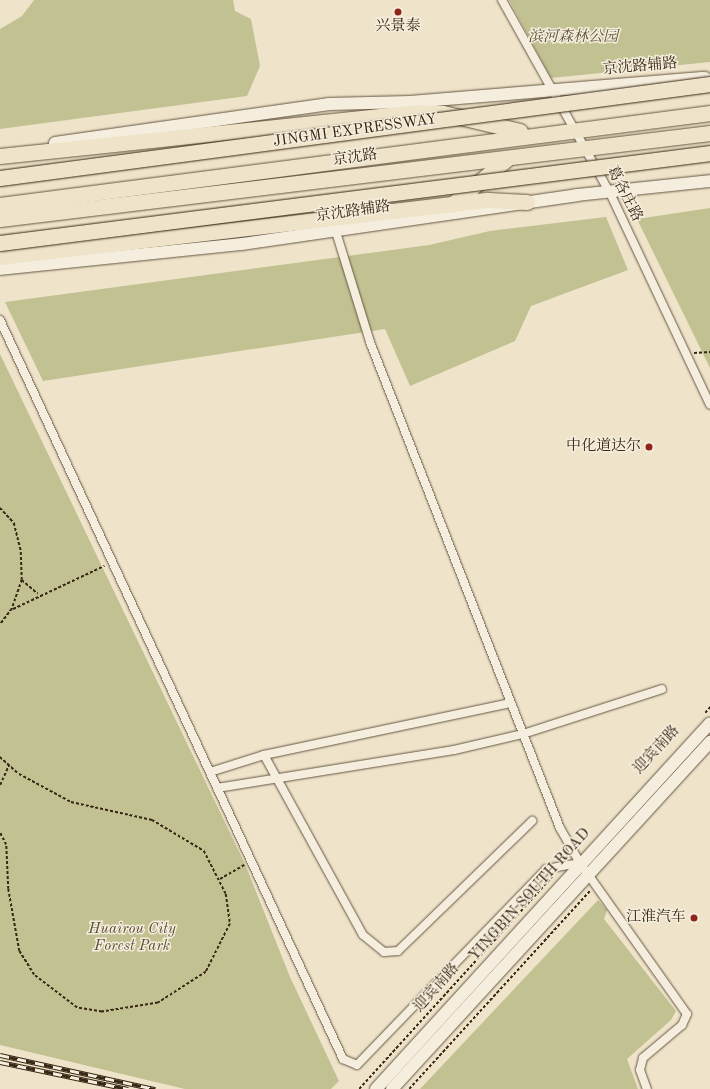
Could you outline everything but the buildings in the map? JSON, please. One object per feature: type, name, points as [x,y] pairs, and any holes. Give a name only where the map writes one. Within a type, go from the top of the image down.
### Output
[{"type":"highway","name":"JINGMI EXPRESSWAY","points":[[0,178],[710,84]]},
{"type":"highway","points":[[0,156],[416,112],[443,113],[498,128],[539,133]]},
{"type":"highway","name":"京沈路","points":[[0,205],[539,133],[710,113]]},
{"type":"highway","name":"京沈路","points":[[0,220],[710,133]]},
{"type":"highway","points":[[0,244],[710,153]]},
{"type":"highway","points":[[450,206],[508,158]]},
{"type":"highway","points":[[0,257],[450,206],[488,200],[527,202]]},
{"type":"street","name":"葛各庄路","points":[[502,0],[551,91],[610,193],[710,405]]},
{"type":"street","name":"京沈路辅路","points":[[0,150],[329,104],[551,91],[710,77]]},
{"type":"street","name":"京沈路辅路","points":[[0,269],[336,232],[527,202],[710,181]]},
{"type":"street","points":[[336,232],[370,342],[560,828],[580,864],[687,1014],[682,1025],[643,1058],[640,1070],[647,1089]]},
{"type":"street","points":[[0,320],[343,1059],[357,1065],[546,869],[580,864]]},
{"type":"street","points":[[217,788],[277,780],[454,750],[523,734],[662,689]]},
{"type":"street","points":[[210,772],[264,755],[511,703]]},
{"type":"street","name":"YINGBIN SOUTH ROAD","points":[[376,1089],[580,864],[705,721]]},
{"type":"street","name":"YINGBIN SOUTH ROAD","points":[[392,1089],[710,742]]},
{"type":"street","points":[[264,755],[363,935],[384,952],[398,951],[532,821]]},
{"type":"path","points":[[686,354],[710,352]]},
{"type":"path","points":[[0,508],[14,523],[22,552],[22,580],[12,609],[0,625]]},
{"type":"path","points":[[12,609],[38,594],[113,564]]},
{"type":"path","points":[[22,580],[38,594]]},
{"type":"path","name":"迎宾南路","points":[[705,721],[710,707]]},
{"type":"path","points":[[0,757],[9,765],[71,802],[152,820],[174,831],[204,851],[220,879],[226,894],[230,924],[206,972],[158,1003],[102,1012],[77,1008],[34,976],[19,951],[8,889],[6,845],[0,833]]},
{"type":"path","points":[[0,785],[9,765]]},
{"type":"path","points":[[220,879],[251,860]]},
{"type":"path","name":"迎宾南路","points":[[359,1089],[562,866]]},
{"type":"green space","points":[[34,0],[233,0],[235,11],[251,19],[260,66],[247,96],[0,129],[0,29],[22,16]]},
{"type":"green space","name":"滨河森林公园","points":[[509,0],[710,0],[710,62],[551,78]]},
{"type":"green space","points":[[710,208],[710,368],[637,219]]},
{"type":"green space","points":[[606,217],[628,270],[531,306],[515,341],[410,386],[385,329],[43,381],[5,302],[429,245],[490,231]]},
{"type":"green space","name":"Huairou City Forest Park","points":[[0,354],[245,864],[290,977],[339,1081],[331,1089],[185,1089],[0,1045]]},
{"type":"green space","points":[[598,900],[607,910],[604,919],[676,1011],[671,1020],[627,1059],[638,1089],[420,1089]]},
{"type":"railway","points":[[0,1055],[155,1089]]},
{"type":"railway","points":[[0,1062],[128,1089]]},
{"type":"place","name":"兴景泰","points":[[398,12]]},
{"type":"place","name":"中化道达尔","points":[[649,447]]},
{"type":"place","name":"江淮汽车","points":[[694,918]]}]
